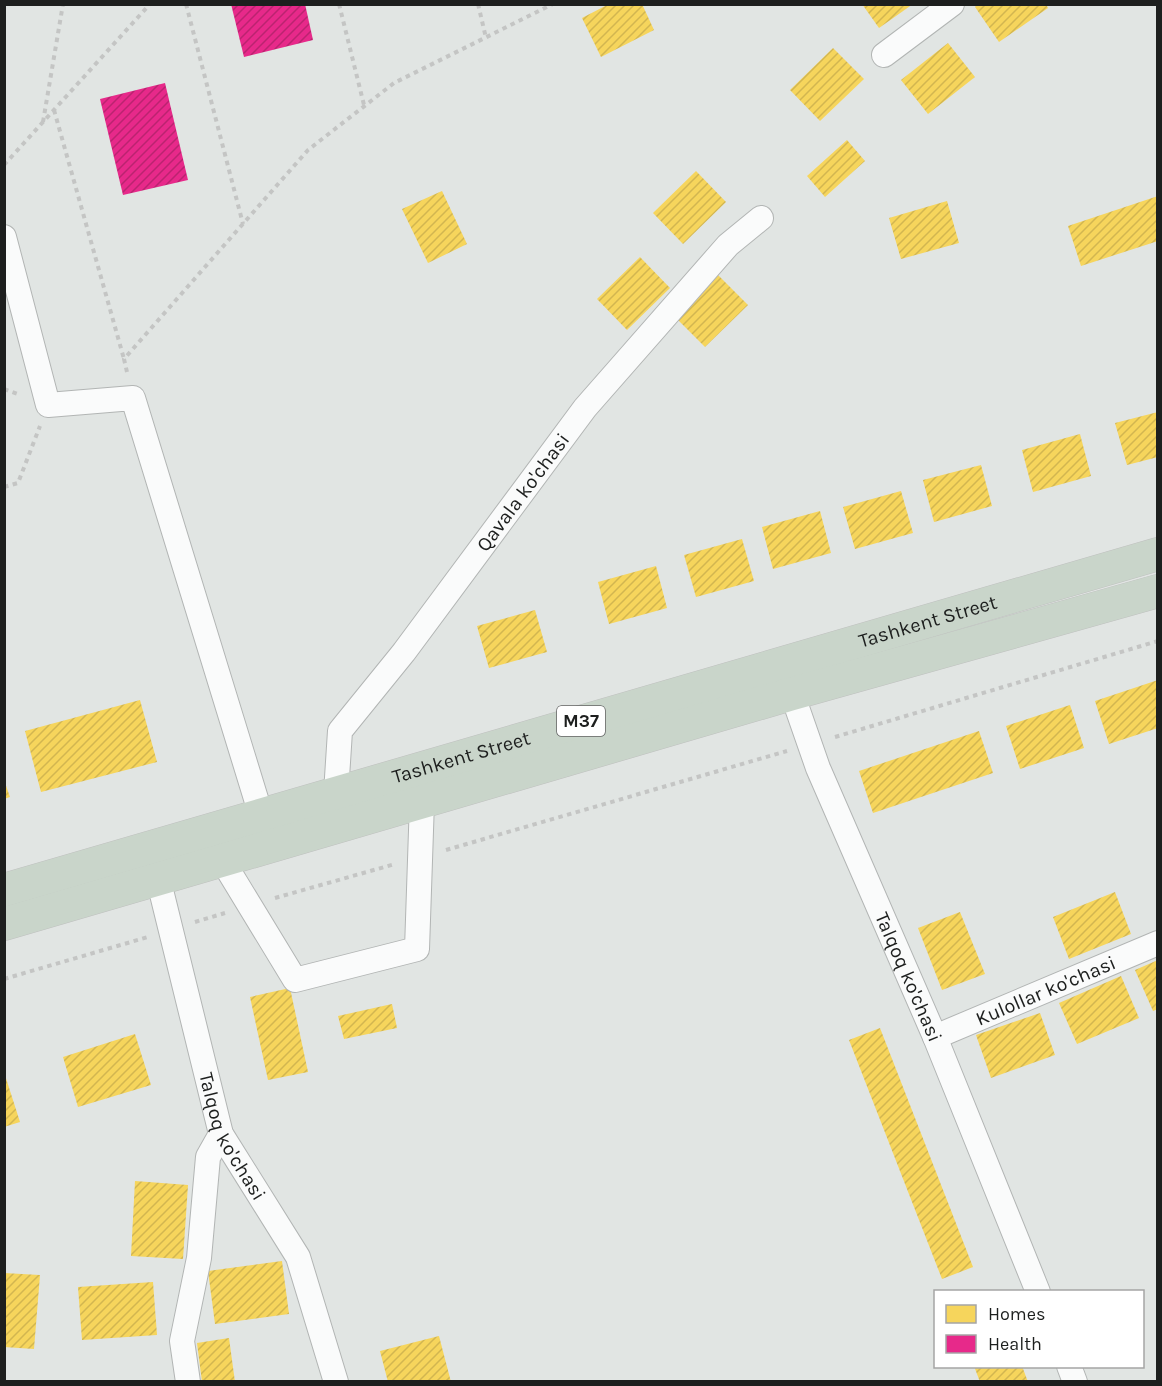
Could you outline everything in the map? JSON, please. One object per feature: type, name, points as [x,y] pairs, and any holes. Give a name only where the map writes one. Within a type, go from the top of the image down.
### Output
[{"type":"highway","name":"Tashkent Street","points":[[4,890],[1158,554]]},
{"type":"highway","name":"Tashkent Street","points":[[4,924],[791,694],[1158,591]]},
{"type":"street","points":[[884,55],[952,4]]},
{"type":"street","name":"Qavala ko'chasi","points":[[336,793],[340,731],[404,652],[585,408],[728,245],[761,218]]},
{"type":"street","points":[[4,237],[48,405],[133,398],[261,815]]},
{"type":"street","name":"Talqoq ko'chasi","points":[[783,662],[791,694],[809,744],[935,1037],[1037,1290]]},
{"type":"street","points":[[222,860],[295,980],[417,949],[422,801]]},
{"type":"street","name":"Talqoq ko'chasi","points":[[158,878],[221,1134],[298,1257],[336,1382]]},
{"type":"street","name":"Kulollar ko'chasi","points":[[935,1037],[1158,944]]},
{"type":"street","points":[[189,1382],[182,1341],[199,1258],[208,1157],[221,1134]]},
{"type":"path","points":[[42,123],[63,4]]},
{"type":"path","points":[[4,165],[150,4]]},
{"type":"path","points":[[186,4],[243,224]]},
{"type":"path","points":[[339,4],[364,105]]},
{"type":"path","points":[[478,4],[486,38]]},
{"type":"path","points":[[124,359],[308,150],[394,83],[553,4]]},
{"type":"path","points":[[54,110],[133,398]]},
{"type":"path","points":[[4,487],[18,483],[48,405]]},
{"type":"path","points":[[4,979],[249,905],[1158,641]]},
{"type":"building: Homes","points":[[609,4],[642,4],[654,30],[601,57],[582,18]]},
{"type":"building: Homes","points":[[862,4],[913,4],[879,28]]},
{"type":"building: Homes","points":[[978,4],[1046,4],[1048,8],[999,42],[975,7]]},
{"type":"building: Homes","points":[[948,43],[975,77],[928,114],[901,80]]},
{"type":"building: Homes","points":[[833,48],[864,79],[820,121],[790,90]]},
{"type":"building: Homes","points":[[847,140],[865,161],[825,197],[807,176]]},
{"type":"building: Homes","points":[[696,171],[726,202],[683,244],[653,213]]},
{"type":"building: Homes","points":[[442,191],[467,244],[428,263],[402,209]]},
{"type":"building: Homes","points":[[1158,196],[1158,241],[1081,266],[1068,226]]},
{"type":"building: Homes","points":[[947,201],[959,243],[901,259],[889,218]]},
{"type":"building: Homes","points":[[640,257],[670,288],[627,330],[597,299]]},
{"type":"building: Homes","points":[[717,274],[748,305],[705,347],[674,316]]},
{"type":"building: Homes","points":[[1158,412],[1158,457],[1127,465],[1115,423]]},
{"type":"building: Homes","points":[[1080,434],[1091,476],[1033,492],[1022,450]]},
{"type":"building: Homes","points":[[981,465],[992,506],[934,522],[923,480]]},
{"type":"building: Homes","points":[[901,491],[913,533],[855,549],[843,507]]},
{"type":"building: Homes","points":[[820,511],[831,553],[773,569],[762,527]]},
{"type":"building: Homes","points":[[742,539],[754,581],[696,597],[684,555]]},
{"type":"building: Homes","points":[[656,566],[667,608],[609,624],[598,582]]},
{"type":"building: Homes","points":[[535,610],[547,652],[489,668],[477,626]]},
{"type":"building: Homes","points":[[1158,680],[1158,728],[1109,744],[1095,701]]},
{"type":"building: Homes","points":[[140,700],[157,762],[41,792],[25,731]]},
{"type":"building: Homes","points":[[1070,705],[1084,748],[1020,769],[1006,726]]},
{"type":"building: Homes","points":[[979,731],[993,773],[873,813],[859,771]]},
{"type":"building: Homes","points":[[4,780],[10,797],[4,799]]},
{"type":"building: Homes","points":[[1115,892],[1131,934],[1069,959],[1053,917]]},
{"type":"building: Homes","points":[[960,912],[985,974],[942,990],[918,928]]},
{"type":"building: Homes","points":[[1158,960],[1158,1009],[1153,1011],[1135,970]]},
{"type":"building: Homes","points":[[1121,976],[1139,1018],[1077,1044],[1059,1003]]},
{"type":"building: Homes","points":[[290,988],[308,1072],[268,1080],[250,997]]},
{"type":"building: Homes","points":[[392,1004],[397,1028],[344,1039],[338,1016]]},
{"type":"building: Homes","points":[[1040,1013],[1055,1055],[991,1078],[976,1035]]},
{"type":"building: Homes","points":[[880,1028],[973,1267],[942,1279],[849,1040]]},
{"type":"building: Homes","points":[[135,1034],[151,1085],[78,1107],[63,1057]]},
{"type":"building: Homes","points":[[4,1072],[20,1122],[4,1127]]},
{"type":"building: Homes","points":[[135,1181],[188,1185],[183,1259],[131,1256]]},
{"type":"building: Homes","points":[[282,1261],[289,1314],[215,1324],[208,1271]]},
{"type":"building: Homes","points":[[4,1273],[40,1275],[34,1349],[4,1347]]},
{"type":"building: Homes","points":[[153,1282],[157,1335],[82,1340],[78,1287]]},
{"type":"building: Homes","points":[[439,1336],[451,1382],[388,1382],[380,1351]]},
{"type":"building: Homes","points":[[229,1338],[235,1382],[202,1382],[197,1343]]},
{"type":"building: Homes","points":[[975,1368],[1023,1368],[1028,1382],[980,1382]]},
{"type":"building: Health","points":[[231,4],[305,4],[313,40],[244,57]]},
{"type":"building: Health","points":[[165,83],[188,180],[123,195],[100,99]]}]
